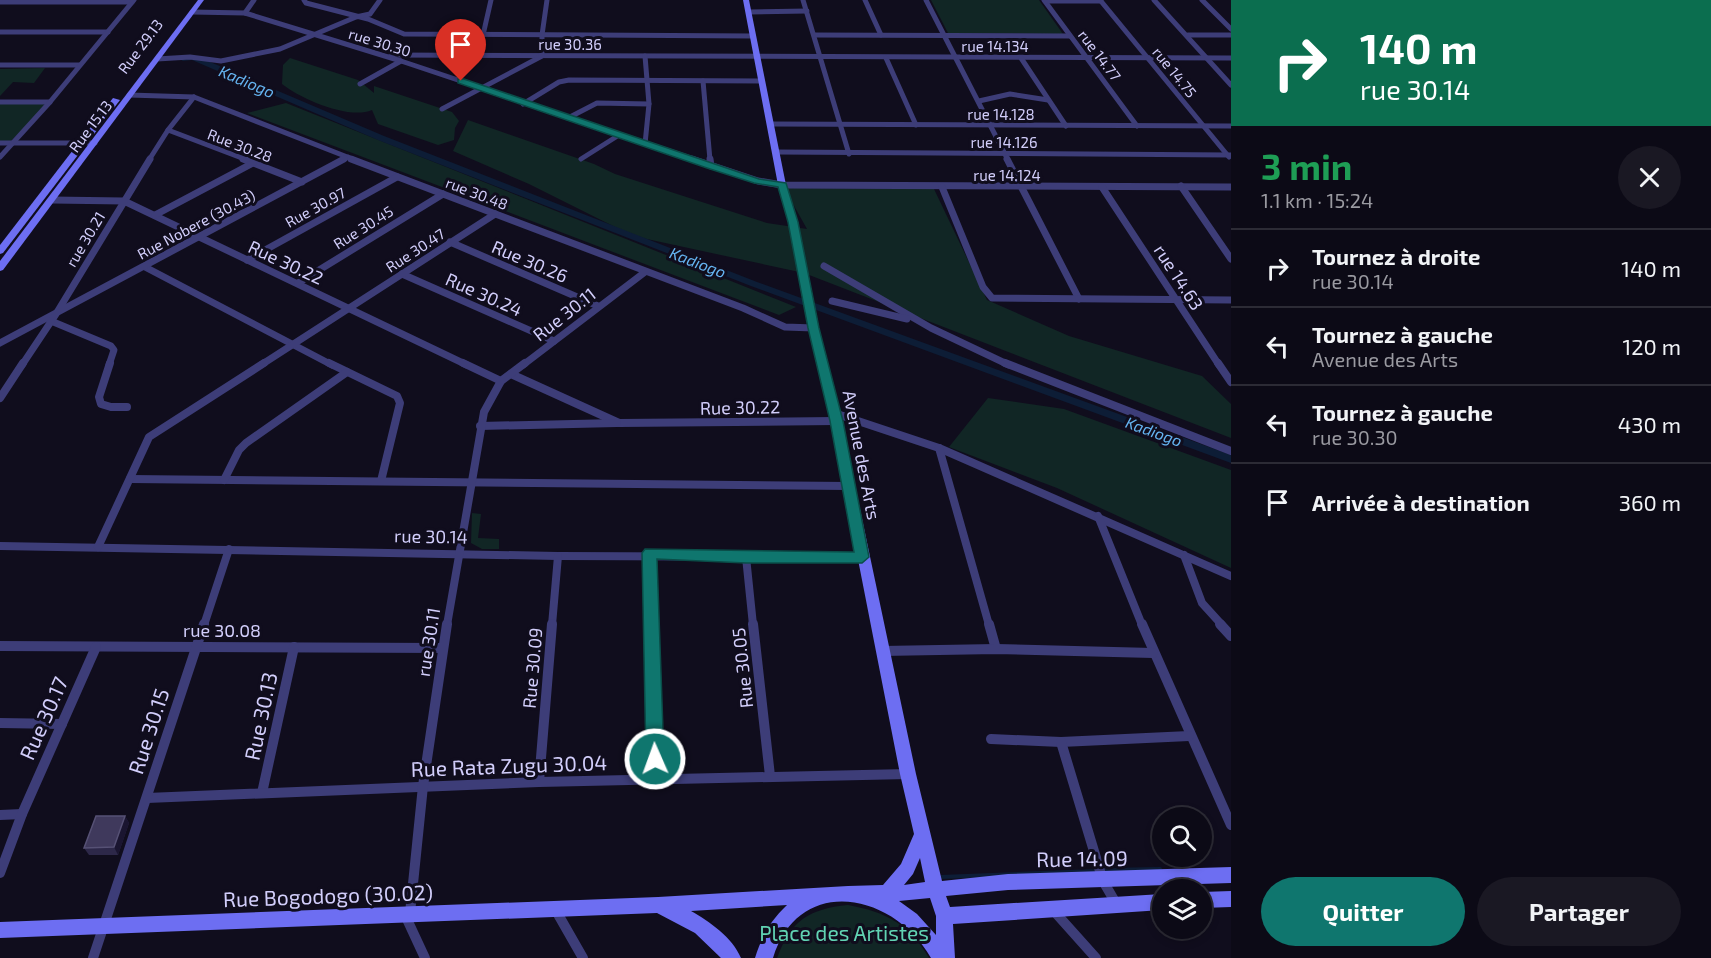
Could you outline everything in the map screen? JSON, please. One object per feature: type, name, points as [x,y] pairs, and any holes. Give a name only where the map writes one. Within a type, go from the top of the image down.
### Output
[{"type":"street","name":"Rue 29.13","points":[[0,251],[191,0]]},
{"type":"street","name":"Rue 15.13","points":[[0,268],[201,0]]},
{"type":"street","points":[[245,13],[254,0]]},
{"type":"street","points":[[304,0],[306,3],[368,19],[404,34],[753,36]]},
{"type":"street","points":[[157,59],[190,57],[221,61],[280,50],[375,10],[380,0]]},
{"type":"street","points":[[483,35],[491,0]]},
{"type":"street","points":[[442,109],[542,56],[542,35],[547,0]]},
{"type":"street","name":"Avenue des Arts","points":[[746,0],[772,124],[782,185],[793,222],[809,305],[835,417],[908,774],[935,888],[944,916],[946,958]]},
{"type":"street","points":[[803,0],[849,154]]},
{"type":"street","points":[[865,0],[881,34]]},
{"type":"street","points":[[926,0],[1079,299]]},
{"type":"street","points":[[1154,0],[1231,85]]},
{"type":"street","points":[[1202,0],[1231,29]]},
{"type":"street","points":[[0,2],[133,1]]},
{"type":"street","points":[[0,157],[50,102],[133,1]]},
{"type":"street","points":[[1045,1],[1100,1]]},
{"type":"street","name":"rue 14.77","points":[[1045,1],[1137,126]]},
{"type":"street","name":"rue 14.75","points":[[1100,1],[1230,157]]},
{"type":"street","name":"rue 30.30","points":[[192,12],[245,13],[401,61],[711,166],[758,181],[782,185]]},
{"type":"street","points":[[749,12],[807,12]]},
{"type":"street","points":[[0,32],[108,32]]},
{"type":"street","points":[[814,35],[1070,36]]},
{"type":"street","points":[[1188,35],[1231,35]]},
{"type":"street","name":"rue 30.36","points":[[381,55],[758,57]]},
{"type":"street","points":[[645,56],[649,104],[645,144]]},
{"type":"street","name":"rue 14.134","points":[[758,57],[1231,58]]},
{"type":"street","points":[[886,58],[916,125]]},
{"type":"street","points":[[1020,58],[1066,126]]},
{"type":"street","points":[[360,84],[401,61]]},
{"type":"street","points":[[0,65],[80,65]]},
{"type":"street","points":[[523,104],[564,81],[762,81]]},
{"type":"street","points":[[703,81],[711,166]]},
{"type":"street","points":[[979,101],[1010,94],[1048,100]]},
{"type":"street","name":"rue 30.48","points":[[129,95],[194,97],[396,177],[743,308],[777,324],[814,328]]},
{"type":"street","name":"rue 30.21","points":[[0,398],[53,317],[168,130],[194,97]]},
{"type":"street","points":[[0,102],[50,102]]},
{"type":"street","points":[[568,118],[597,103],[649,104]]},
{"type":"street","name":"rue 14.128","points":[[772,124],[1231,126]]},
{"type":"street","name":"Rue 30.28","points":[[168,130],[303,182]]},
{"type":"street","points":[[581,159],[619,135]]},
{"type":"street","points":[[0,143],[95,143]]},
{"type":"street","name":"rue 14.126","points":[[777,152],[1230,157]]},
{"type":"street","name":"Rue Nobere (30.43)","points":[[0,343],[53,317],[348,157]]},
{"type":"street","points":[[155,214],[253,163]]},
{"type":"street","name":"Rue 30.97","points":[[247,260],[396,177]]},
{"type":"street","name":"rue 14.124","points":[[782,185],[1231,187]]},
{"type":"street","points":[[1181,186],[1231,259]]},
{"type":"street","points":[[942,187],[988,294],[997,299],[1231,300]]},
{"type":"street","name":"rue 14.63","points":[[1102,187],[1231,382]]},
{"type":"street","name":"Rue 30.45","points":[[298,283],[443,194]]},
{"type":"street","name":"Rue 30.22","points":[[52,200],[124,201],[501,381]]},
{"type":"street","name":"Rue 30.47","points":[[98,547],[150,437],[495,214]]},
{"type":"street","name":"Rue 30.26","points":[[450,242],[598,306]]},
{"type":"street","points":[[824,266],[916,321],[969,347],[1113,408],[1231,451]]},
{"type":"street","points":[[145,267],[292,345],[397,396],[400,401],[381,481]]},
{"type":"street","name":"Rue 30.11","points":[[501,381],[645,272]]},
{"type":"street","name":"Rue 30.24","points":[[402,274],[554,341]]},
{"type":"street","points":[[832,301],[916,321]]},
{"type":"street","points":[[53,317],[114,350],[99,397],[101,404],[111,407],[128,407]]},
{"type":"street","points":[[224,480],[239,450],[246,443],[347,372]]},
{"type":"street","name":"Rue 30.22","points":[[511,374],[619,423],[835,417],[939,448],[1231,576]]},
{"type":"street","name":"rue 30.11","points":[[408,914],[423,786],[443,648],[461,553],[480,426],[490,399],[501,381]]},
{"type":"street","points":[[480,426],[619,423]]},
{"type":"street","points":[[939,448],[996,649]]},
{"type":"street","points":[[130,479],[848,486]]},
{"type":"street","points":[[1098,516],[1153,653],[1231,825]]},
{"type":"street","name":"rue 30.14","points":[[0,546],[558,556],[650,553],[746,557],[862,557]]},
{"type":"street","name":"Rue 30.15","points":[[93,958],[195,647],[230,549]]},
{"type":"street","points":[[650,553],[656,781]]},
{"type":"street","points":[[1184,555],[1202,603],[1231,636]]},
{"type":"street","name":"Rue 30.09","points":[[539,782],[558,556]]},
{"type":"street","name":"Rue 30.05","points":[[746,557],[770,776]]},
{"type":"street","name":"rue 30.08","points":[[0,646],[443,648]]},
{"type":"street","name":"Rue 30.17","points":[[0,873],[22,814],[96,647]]},
{"type":"street","name":"Rue 30.13","points":[[262,793],[294,647]]},
{"type":"street","points":[[882,651],[996,649],[1153,653]]},
{"type":"street","points":[[0,723],[62,724]]},
{"type":"street","points":[[991,739],[1061,742],[1189,736]]},
{"type":"street","points":[[1061,742],[1103,881],[1117,904]]},
{"type":"street","name":"Rue Rata Zugu 30.04","points":[[147,798],[539,782],[908,774]]},
{"type":"street","points":[[0,815],[22,814]]},
{"type":"street","points":[[886,894],[907,869],[922,835]]},
{"type":"street","name":"Rue 14.09","points":[[857,894],[886,894],[1008,882],[1103,881],[1231,875]]},
{"type":"street","points":[[764,958],[766,947],[775,928],[789,913],[806,901],[826,895],[857,894],[886,903],[912,920],[933,944],[940,958]]},
{"type":"street","name":"Rue Bogodogo (30.02)","points":[[0,930],[658,905],[826,895]]},
{"type":"street","points":[[1212,899],[1231,898]]},
{"type":"street","points":[[944,916],[1152,902]]},
{"type":"street","points":[[658,905],[684,915],[704,928],[732,958]]},
{"type":"street","points":[[554,908],[583,958]]},
{"type":"street","points":[[1053,910],[1096,958]]},
{"type":"street","points":[[408,914],[425,958]]},
{"type":"green space","points":[[931,0],[1039,0],[1063,34],[948,33]]},
{"type":"green space","points":[[290,58],[358,80],[374,93],[374,86],[452,112],[459,121],[455,128],[454,140],[438,145],[378,124],[372,110],[351,112],[338,110],[301,96],[282,84],[283,65]]},
{"type":"green space","points":[[45,68],[34,83],[13,82],[0,96],[0,69]]},
{"type":"green space","points":[[0,102],[49,103],[10,142],[0,142]]},
{"type":"green space","points":[[286,103],[796,307],[779,315],[247,113]]},
{"type":"green space","points":[[468,120],[594,164],[615,174],[767,223],[807,229],[784,188],[934,189],[987,300],[1069,336],[1202,376],[1231,404],[1231,438],[804,273],[633,236],[529,184],[453,151]]},
{"type":"green space","points":[[988,398],[1064,409],[1231,470],[1231,568],[1057,488],[949,447]]},
{"type":"green space","points":[[472,513],[481,514],[478,538],[499,539],[499,549],[482,549],[471,543]]},
{"type":"green space","name":"Place des Artistes","points":[[848,905],[874,911],[895,921],[913,936],[929,958],[777,958],[789,934],[803,919],[822,910]]},
{"type":"building","points":[[96,816],[125,816],[114,847],[84,848]]},
{"type":"waterway","name":"Kadiogo","points":[[183,59],[193,58],[381,138],[754,284],[1231,459]]},
{"type":"waterway","points":[[1104,870],[1160,869]]},
{"type":"waterway","points":[[941,877],[1097,871]]},
{"type":"route","points":[[461,81],[523,104],[711,166],[758,181],[782,185],[793,222],[814,328],[830,391],[862,557],[746,557],[650,553],[655,759]]}]
